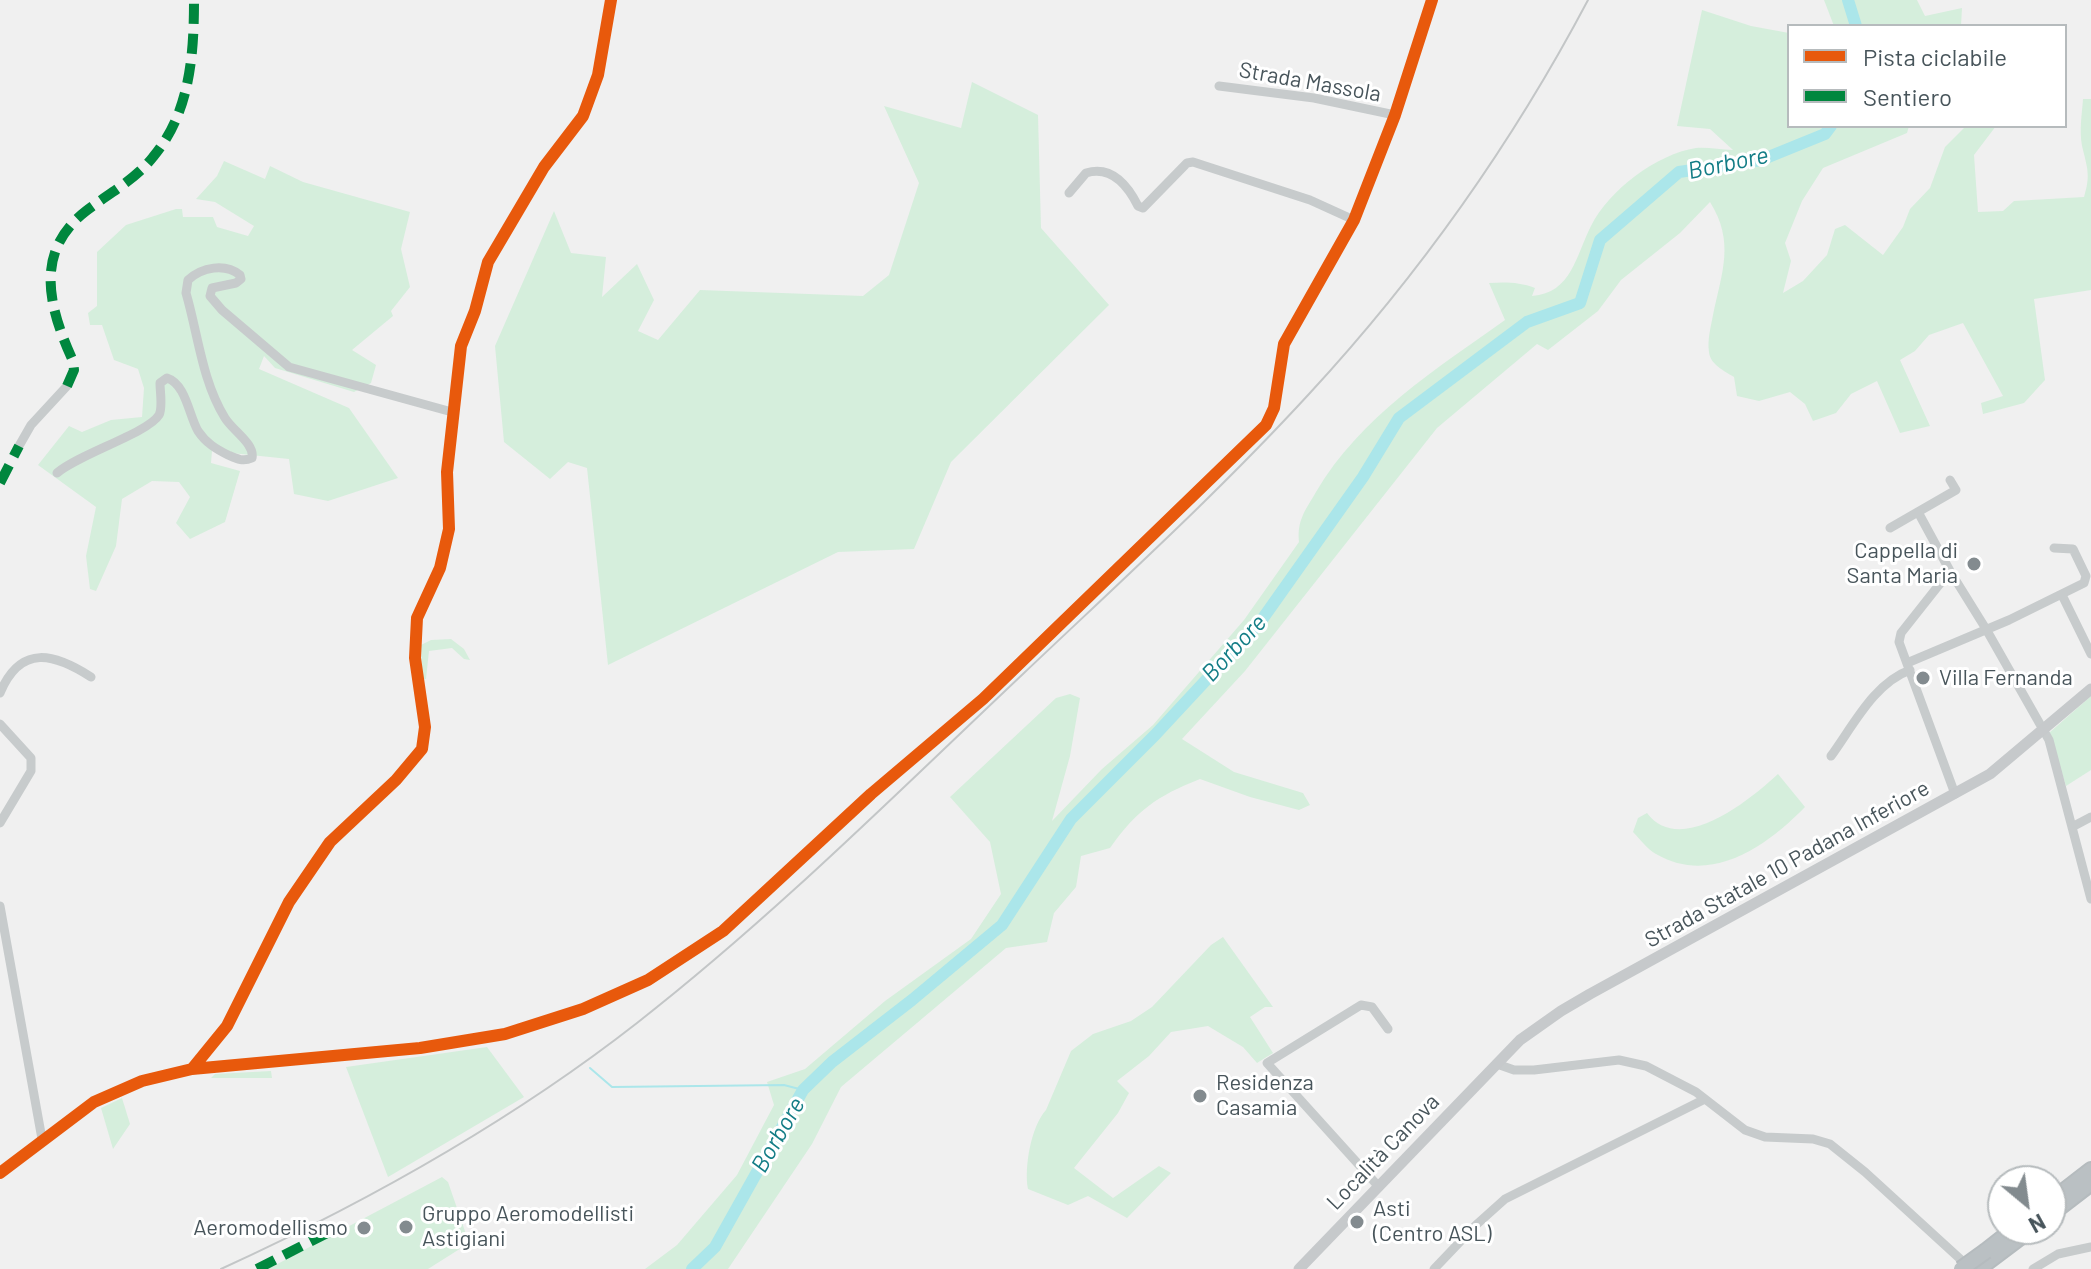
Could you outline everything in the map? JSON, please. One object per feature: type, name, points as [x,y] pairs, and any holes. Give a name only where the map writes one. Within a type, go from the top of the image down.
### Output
[{"type":"highway","points":[[2067,1189],[2091,1170]]},
{"type":"highway","points":[[2067,1202],[2091,1183]]},
{"type":"highway","points":[[1978,1269],[1998,1245]]},
{"type":"highway","points":[[1961,1269],[2005,1245]]},
{"type":"main road","name":"Strada Statale 10 Padana Inferiore","points":[[1497,1064],[1520,1040],[1561,1011],[1990,774],[2091,689]]},
{"type":"main road","name":"Località Canova","points":[[1299,1269],[1497,1064]]},
{"type":"street","points":[[192,1069],[227,1026],[289,902],[330,842],[396,780],[422,749],[425,727],[415,658],[417,618],[440,568],[449,529],[447,472],[461,346],[475,311],[488,262],[544,167],[583,116],[598,75],[611,0]]},
{"type":"street","points":[[0,1173],[94,1102],[142,1081],[192,1069],[420,1048],[505,1034],[583,1009],[648,980],[723,931],[871,794],[983,699],[1261,431],[1274,408],[1284,344],[1354,220],[1395,115],[1432,0]]},
{"type":"street","name":"Strada Massola","points":[[1219,86],[1314,98],[1395,115]]},
{"type":"street","points":[[1069,193],[1086,173],[1105,172],[1124,183],[1138,206],[1143,208],[1187,163],[1193,162],[1310,200],[1354,220]]},
{"type":"street","points":[[57,473],[83,455],[123,438],[154,420],[160,409],[160,383],[167,378],[177,384],[206,442],[243,461],[252,458],[251,448],[229,424],[214,399],[186,293],[188,280],[208,269],[230,268],[240,275],[241,279],[236,283],[212,288],[210,296],[217,306],[289,367],[323,379],[452,412]]},
{"type":"street","points":[[19,446],[31,425],[67,386]]},
{"type":"street","points":[[1890,528],[1956,490],[1950,480]]},
{"type":"street","points":[[1918,512],[2049,740],[2072,827],[2086,863],[2091,899]]},
{"type":"street","points":[[1831,756],[1875,695],[1893,676],[2084,583],[2086,576],[2073,549],[2054,548]]},
{"type":"street","points":[[1950,571],[1901,633],[1899,642],[1955,794]]},
{"type":"street","points":[[2062,595],[2091,654]]},
{"type":"street","points":[[0,693],[14,671],[30,658],[48,656],[66,660],[91,677]]},
{"type":"street","points":[[0,724],[31,758],[31,771],[0,823]]},
{"type":"street","points":[[2072,827],[2091,817]]},
{"type":"street","points":[[0,906],[42,1139]]},
{"type":"street","points":[[1379,1187],[1267,1063],[1361,1005],[1372,1007],[1388,1029]]},
{"type":"street","points":[[1497,1064],[1514,1070],[1619,1060],[1646,1066],[1705,1099],[1745,1130],[1765,1137],[1813,1139],[1830,1144],[1972,1269]]},
{"type":"street","points":[[1434,1269],[1505,1199],[1705,1099]]},
{"type":"street","points":[[2033,1269],[2058,1254],[2091,1247]]},
{"type":"green space","points":[[1824,0],[1917,0],[1925,16],[1962,8],[1961,24],[1833,24]]},
{"type":"green space","points":[[1702,10],[1751,26],[1787,33],[1787,128],[1908,128],[1907,133],[1823,168],[1802,201],[1785,243],[1791,261],[1783,293],[1803,281],[1827,255],[1835,229],[1845,225],[1883,255],[1903,227],[1910,209],[1930,188],[1945,147],[1964,128],[1994,128],[1974,155],[1978,212],[2003,211],[2014,201],[2084,197],[2088,177],[2081,122],[2083,99],[2091,99],[2091,290],[2034,299],[2045,380],[2024,403],[1983,414],[1981,403],[2003,396],[1963,323],[1929,335],[1915,351],[1900,360],[1930,426],[1900,433],[1877,381],[1851,394],[1836,413],[1813,421],[1805,404],[1790,392],[1759,401],[1737,396],[1734,377],[1715,364],[1709,352],[1724,257],[1722,230],[1710,202],[1680,233],[1621,280],[1598,311],[1548,350],[1537,344],[1437,428],[1245,671],[1182,739],[1234,772],[1303,793],[1310,805],[1299,810],[1200,779],[1149,806],[1129,824],[1110,848],[1081,856],[1076,887],[1054,913],[1047,942],[1006,948],[841,1087],[812,1144],[728,1269],[645,1269],[677,1245],[737,1175],[774,1105],[767,1082],[805,1069],[885,1001],[971,939],[1001,894],[990,842],[950,797],[1056,698],[1070,694],[1080,698],[1070,756],[1052,821],[1102,769],[1153,725],[1244,620],[1299,542],[1299,528],[1305,510],[1354,440],[1401,396],[1505,320],[1489,283],[1529,286],[1535,288],[1532,296],[1556,288],[1571,271],[1599,213],[1636,176],[1681,152],[1696,148],[1733,150],[1710,129],[1677,126]]},
{"type":"green space","points":[[972,82],[1038,115],[1041,228],[1109,305],[951,462],[914,549],[838,552],[608,665],[587,468],[568,462],[550,479],[504,442],[495,346],[554,211],[571,253],[606,257],[602,297],[637,264],[654,300],[638,331],[658,340],[700,290],[863,296],[889,275],[919,183],[884,106],[961,128]]},
{"type":"green space","points":[[224,161],[265,179],[270,166],[303,182],[410,212],[401,249],[410,287],[391,311],[393,316],[352,350],[376,365],[371,383],[354,392],[275,368],[264,356],[259,369],[349,408],[398,478],[328,501],[294,494],[289,459],[212,451],[211,463],[240,471],[225,522],[190,539],[176,523],[190,497],[179,482],[152,481],[122,499],[116,546],[96,591],[90,589],[86,556],[96,507],[38,465],[69,426],[82,432],[111,420],[142,417],[144,388],[138,369],[114,360],[102,325],[90,325],[88,313],[97,306],[97,252],[126,225],[176,209],[182,209],[183,217],[213,217],[217,227],[248,236],[254,226],[215,202],[196,199],[217,176]]},
{"type":"green space","points":[[451,639],[464,649],[470,660],[464,659],[452,648],[429,651],[426,679],[422,679],[421,645],[431,640]]},
{"type":"green space","points":[[2091,696],[2091,770],[2066,786],[2049,733]]},
{"type":"green space","points":[[1778,774],[1805,807],[1773,835],[1737,857],[1697,866],[1677,863],[1653,852],[1633,832],[1638,818],[1647,813],[1661,825],[1677,829],[1696,827],[1714,820]]},
{"type":"green space","points":[[1223,937],[1273,1007],[1265,1007],[1250,1017],[1273,1053],[1257,1063],[1243,1047],[1208,1026],[1171,1032],[1149,1056],[1117,1081],[1129,1093],[1118,1113],[1074,1168],[1113,1198],[1159,1166],[1171,1173],[1127,1218],[1088,1196],[1068,1205],[1028,1189],[1028,1159],[1036,1126],[1071,1051],[1093,1034],[1131,1021],[1152,1007],[1211,945]]},
{"type":"green space","points":[[487,1047],[524,1097],[388,1177],[346,1067]]},
{"type":"green space","points":[[271,1071],[272,1078],[211,1078],[215,1074]]},
{"type":"green space","points":[[122,1098],[130,1124],[113,1149],[101,1108]]},
{"type":"green space","name":"Gruppo Aeromodellisti Astigiani","points":[[442,1177],[448,1182],[467,1237],[466,1245],[428,1269],[268,1269]]},
{"type":"waterway","name":"Borbore","points":[[1848,0],[1855,24]]},
{"type":"waterway","name":"Borbore","points":[[692,1269],[715,1247],[803,1090],[832,1062],[1002,925],[1071,819],[1155,735],[1261,621],[1363,477],[1399,418],[1527,322],[1580,303],[1600,240],[1679,172],[1761,160],[1825,134],[1830,128]]},
{"type":"waterway","points":[[590,1068],[612,1087],[784,1085],[803,1090]]},
{"type":"railway","points":[[221,1269],[383,1188],[539,1094],[688,982],[834,853],[1205,501],[1349,349],[1425,255],[1496,156],[1588,0]]},
{"type":"marked path","points":[[67,386],[74,370],[73,361],[57,321],[51,282],[52,263],[58,244],[69,227],[138,172],[165,140],[175,122],[187,83],[193,42],[194,0]]},
{"type":"marked path","points":[[0,483],[19,446]]},
{"type":"marked path","points":[[257,1269],[331,1231]]},
{"type":"cycle path","points":[[192,1069],[227,1026],[289,902],[330,842],[396,780],[422,749],[425,727],[415,658],[417,618],[440,568],[449,529],[447,472],[461,346],[475,311],[488,262],[544,167],[583,116],[598,75],[611,0]]},
{"type":"cycle path","points":[[0,1173],[94,1102],[142,1081],[192,1069],[420,1048],[505,1034],[583,1009],[648,980],[723,931],[871,794],[983,699],[1266,425],[1274,408],[1284,344],[1354,220],[1395,115],[1432,0]]},
{"type":"place","name":"Cappella di Santa Maria","points":[[1974,564]]},
{"type":"place","name":"Villa Fernanda","points":[[1923,678]]},
{"type":"place","name":"Residenza Casamia","points":[[1200,1096]]},
{"type":"place","name":"Asti (Centro ASL)","points":[[1357,1222]]},
{"type":"place","name":"Gruppo Aeromodellisti Astigiani","points":[[406,1227]]},
{"type":"place","name":"Aeromodellismo","points":[[364,1228]]}]
